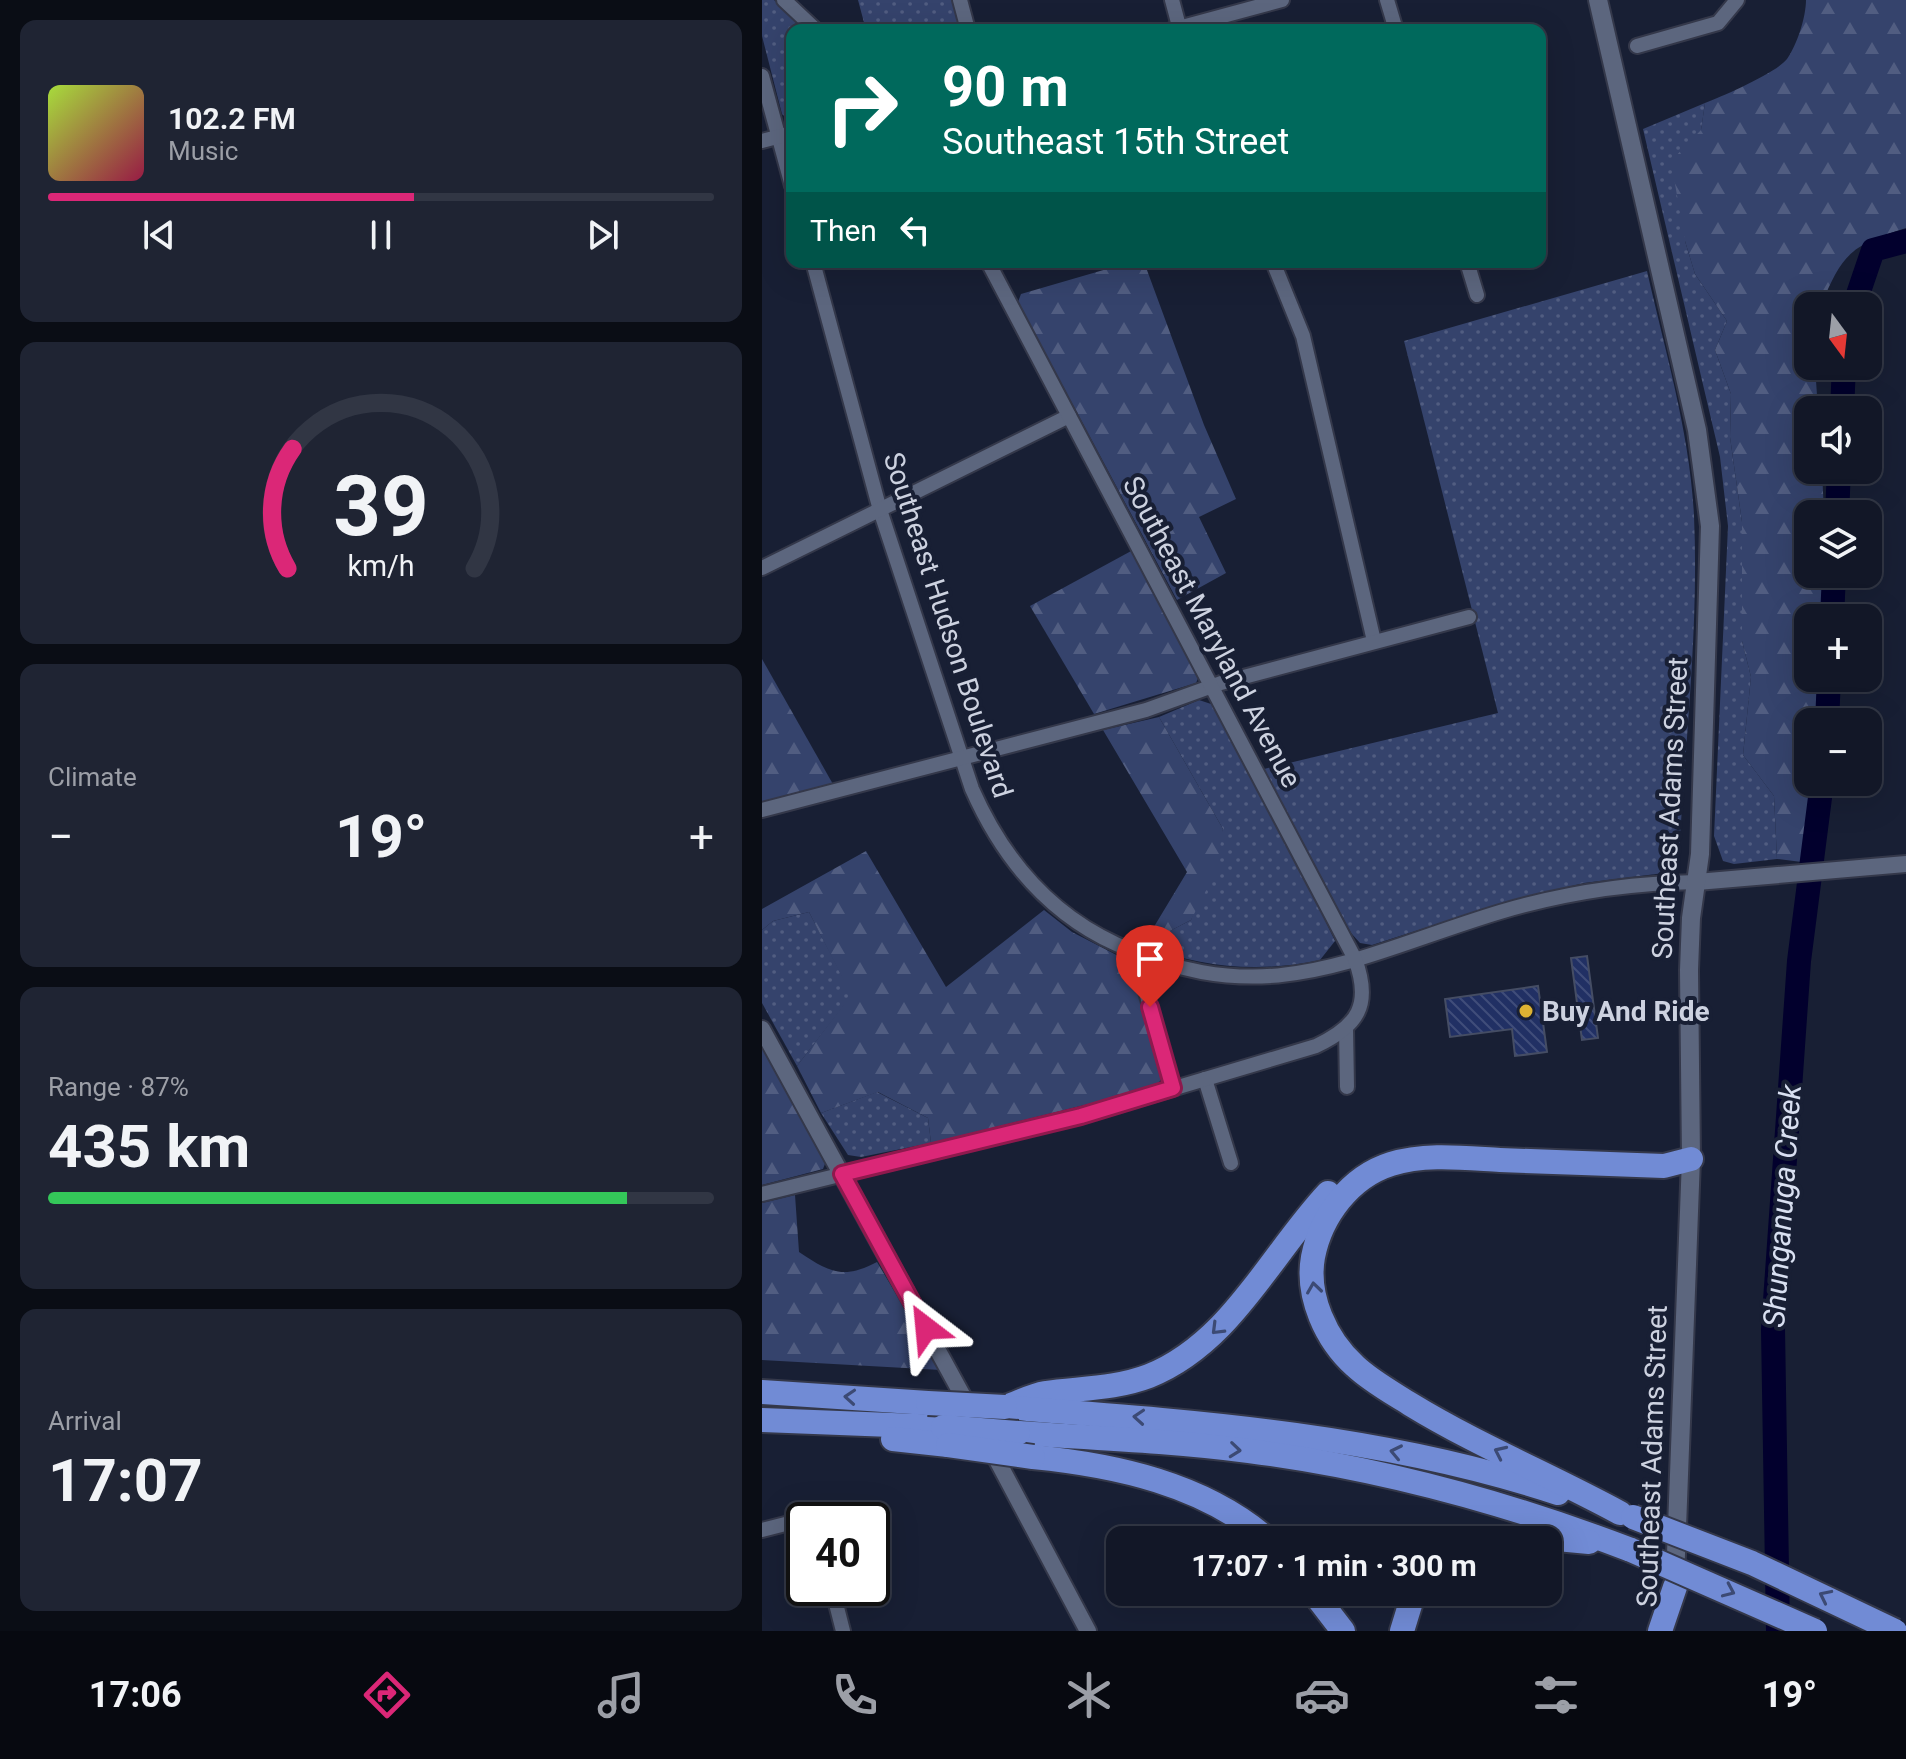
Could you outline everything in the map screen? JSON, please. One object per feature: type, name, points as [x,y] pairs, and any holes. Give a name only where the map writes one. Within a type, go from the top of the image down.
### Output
[{"type":"highway","points":[[1005,1407],[1044,1393],[1091,1389],[1145,1377],[1181,1360],[1225,1322],[1342,1179],[1361,1165],[1390,1151],[1443,1145],[1664,1152],[1691,1159]]},
{"type":"highway","points":[[1626,1515],[1552,1476],[1457,1433],[1357,1369],[1333,1341],[1322,1321],[1312,1284],[1314,1254],[1323,1225],[1334,1206],[1364,1178],[1391,1164],[1456,1158],[1664,1166],[1691,1159]]},
{"type":"highway","points":[[762,1392],[1005,1407],[1262,1428],[1323,1437],[1538,1486],[1626,1515],[1752,1563],[1895,1631]]},
{"type":"highway","points":[[762,1420],[946,1436],[1033,1457],[1080,1462],[1147,1477],[1206,1500],[1246,1526]]},
{"type":"highway","points":[[946,1436],[1018,1433],[1187,1445],[1319,1462],[1382,1474],[1520,1509],[1620,1546],[1815,1631]]},
{"type":"highway","points":[[1562,1540],[1620,1546]]},
{"type":"highway","points":[[1660,1631],[1675,1587]]},
{"type":"highway","points":[[1324,1606],[1343,1631]]},
{"type":"highway","points":[[1402,1631],[1410,1606]]},
{"type":"main road","name":"Southeast Adams Street","points":[[1598,0],[1697,430],[1707,495],[1710,599],[1697,882],[1689,970],[1691,1159],[1673,1631]]},
{"type":"street","points":[[784,0],[810,24]]},
{"type":"street","points":[[960,0],[966,24]]},
{"type":"street","points":[[1172,0],[1175,24]]},
{"type":"street","points":[[1194,24],[1282,0]]},
{"type":"street","points":[[1387,0],[1394,24]]},
{"type":"street","points":[[1637,46],[1718,23],[1737,0]]},
{"type":"street","points":[[762,76],[785,134],[762,141]]},
{"type":"street","name":"Southeast Hudson Boulevard","points":[[815,268],[880,510],[961,757],[984,817],[1017,867],[1036,889],[1083,927],[1135,953],[1177,969],[1236,978],[1296,975],[1567,895],[1620,886],[1697,882]]},
{"type":"street","name":"Southeast Maryland Avenue","points":[[991,268],[1355,959],[1364,994],[1362,1005],[1346,1028]]},
{"type":"street","points":[[1275,268],[1303,336],[1374,641]]},
{"type":"street","points":[[1469,268],[1477,295]]},
{"type":"street","points":[[762,568],[1069,416]]},
{"type":"street","points":[[762,810],[1146,710],[1212,686],[1469,617]]},
{"type":"street","points":[[1697,882],[1906,864]]},
{"type":"street","points":[[1135,953],[1173,1088]]},
{"type":"street","points":[[762,1194],[1081,1116],[1316,1046],[1346,1028],[1347,1087]]},
{"type":"street","points":[[762,1029],[1088,1631]]},
{"type":"street","points":[[1205,1079],[1231,1163]]},
{"type":"street","points":[[762,1530],[786,1524]]},
{"type":"street","points":[[837,1606],[843,1631]]},
{"type":"green space","points":[[762,0],[774,0],[801,24],[786,24],[786,118],[782,114],[762,36]]},
{"type":"green space","points":[[858,0],[952,0],[959,24],[864,24]]},
{"type":"green space","points":[[1806,0],[1906,0],[1906,228],[1873,240],[1851,254],[1828,292],[1794,292],[1794,380],[1816,380],[1817,396],[1794,396],[1794,484],[1823,484],[1823,500],[1794,500],[1794,588],[1824,588],[1823,604],[1794,604],[1794,692],[1817,692],[1816,708],[1794,708],[1794,796],[1809,796],[1802,862],[1777,859],[1774,796],[1743,755],[1751,677],[1742,641],[1742,522],[1730,437],[1731,394],[1715,350],[1727,321],[1695,274],[1685,241],[1671,161],[1701,130],[1705,103],[1761,77],[1787,59]]},
{"type":"green space","points":[[1705,103],[1685,241],[1695,274],[1727,321],[1715,350],[1731,394],[1730,437],[1742,522],[1742,641],[1751,677],[1743,755],[1774,796],[1777,859],[1734,864],[1723,861],[1714,836],[1728,526],[1720,457],[1643,129]]},
{"type":"green space","points":[[1110,268],[1146,268],[1204,425],[1236,499],[1199,517],[1226,573],[1177,600],[1018,302],[1021,294]]},
{"type":"green space","points":[[1647,271],[1688,454],[1694,516],[1693,643],[1679,856],[1664,873],[1584,883],[1506,902],[1372,945],[1360,943],[1351,933],[1264,769],[1498,713],[1404,341]]},
{"type":"green space","points":[[1133,550],[1199,676],[1196,683],[1094,714],[1030,606]]},
{"type":"green space","points":[[762,659],[834,786],[762,803]]},
{"type":"green space","points":[[1199,700],[1223,708],[1335,941],[1320,960],[1275,966],[1231,966],[1187,959],[1143,945],[1191,920],[1223,829],[1159,717]]},
{"type":"green space","points":[[1159,717],[1223,829],[1216,871],[1191,920],[1143,945],[1187,872],[1103,730]]},
{"type":"green space","points":[[866,851],[946,987],[1044,910],[1072,932],[1132,963],[1161,1080],[1153,1088],[931,1143],[928,1118],[878,1092],[821,1113],[797,1066],[851,995],[809,912],[773,921],[762,930],[762,909]]},
{"type":"green space","points":[[809,912],[852,995],[797,1066],[762,1003],[762,930],[773,921]]},
{"type":"green space","points":[[762,1048],[826,1161],[823,1169],[762,1185]]},
{"type":"green space","points":[[877,1092],[928,1118],[931,1143],[861,1157],[848,1155],[821,1113]]},
{"type":"green space","points":[[795,1195],[799,1252],[819,1265],[836,1271],[855,1271],[877,1262],[941,1370],[762,1360],[762,1203]]},
{"type":"building","points":[[1587,956],[1598,1038],[1582,1040],[1571,958]]},
{"type":"building","points":[[1538,986],[1547,1052],[1515,1056],[1512,1029],[1450,1037],[1445,999]]},
{"type":"waterway","name":"Shunganuga Creek","points":[[1859,292],[1873,250],[1906,241]]},
{"type":"waterway","name":"Shunganuga Creek","points":[[1843,380],[1843,396]]},
{"type":"waterway","name":"Shunganuga Creek","points":[[1838,484],[1838,500]]},
{"type":"waterway","name":"Shunganuga Creek","points":[[1833,588],[1833,604]]},
{"type":"waterway","name":"Shunganuga Creek","points":[[1828,692],[1828,708]]},
{"type":"waterway","name":"Shunganuga Creek","points":[[1778,1631],[1773,1329],[1799,961],[1820,796]]},
{"type":"place","name":"Buy And Ride","points":[[1526,1011]]},
{"type":"route","points":[[926,1328],[842,1174],[1081,1116],[1173,1088],[1150,1007]]}]
